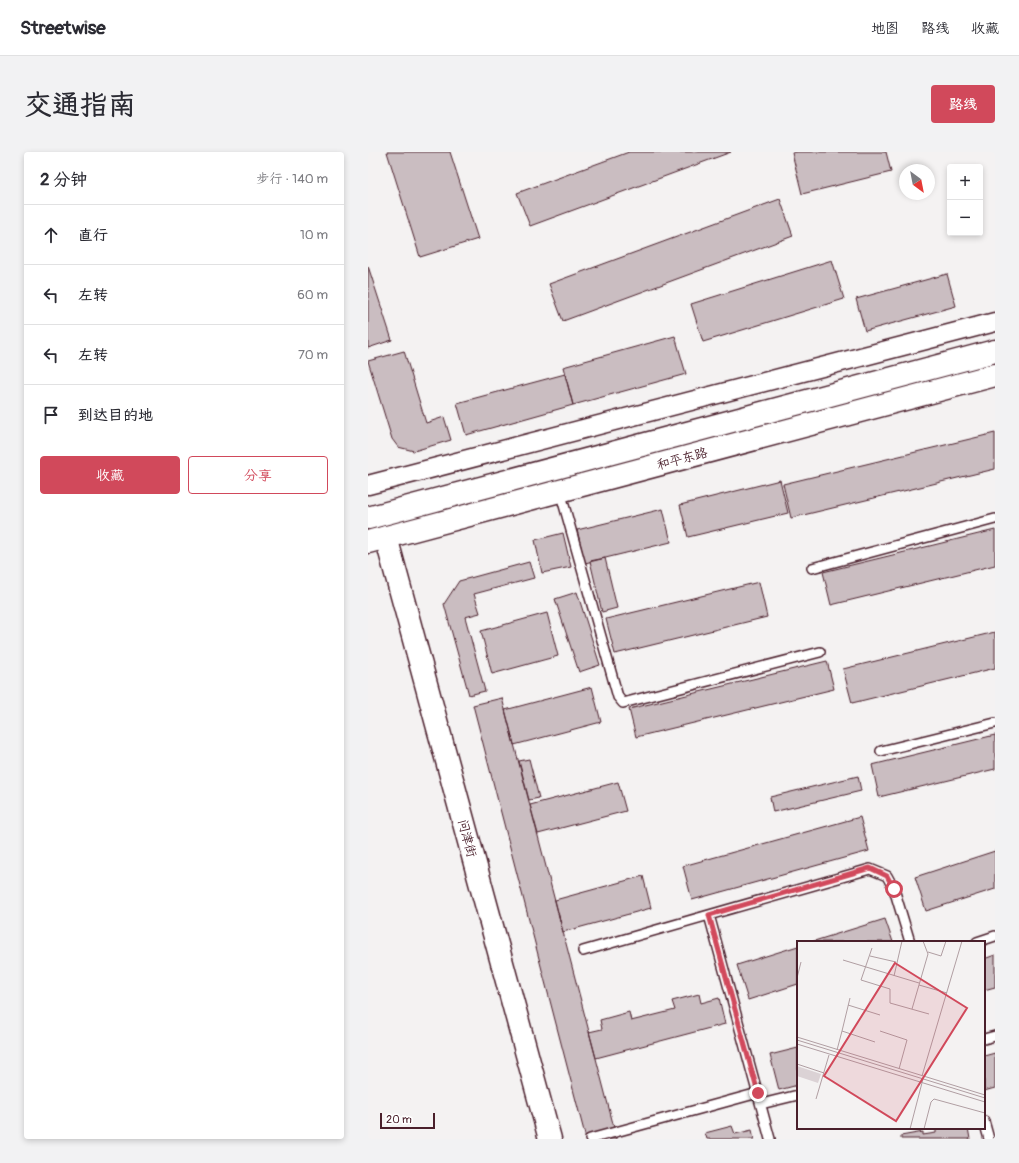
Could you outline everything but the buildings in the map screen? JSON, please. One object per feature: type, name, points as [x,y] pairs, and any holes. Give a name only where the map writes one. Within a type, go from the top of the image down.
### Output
[{"type":"main road","name":"和平东路","points":[[368,518],[995,352]]},
{"type":"main road","name":"和平东路","points":[[377,539],[995,375]]},
{"type":"main road","name":"问津街","points":[[377,539],[550,1139]]},
{"type":"street","points":[[368,485],[995,322]]},
{"type":"lane","points":[[560,491],[618,697],[623,703],[820,652]]},
{"type":"lane","points":[[812,568],[995,518]]},
{"type":"lane","points":[[881,751],[995,723]]},
{"type":"lane","points":[[583,951],[870,868],[887,876],[894,889],[910,941]]},
{"type":"lane","points":[[709,915],[770,1139]]},
{"type":"lane","points":[[979,941],[995,936]]},
{"type":"lane","points":[[985,1039],[995,1036]]},
{"type":"lane","points":[[590,1139],[758,1093]]},
{"type":"lane","points":[[761,1104],[797,1095]]},
{"type":"lane","points":[[985,1124],[990,1139]]},
{"type":"route","points":[[758,1093],[709,915],[870,868],[887,876],[894,889]]}]
